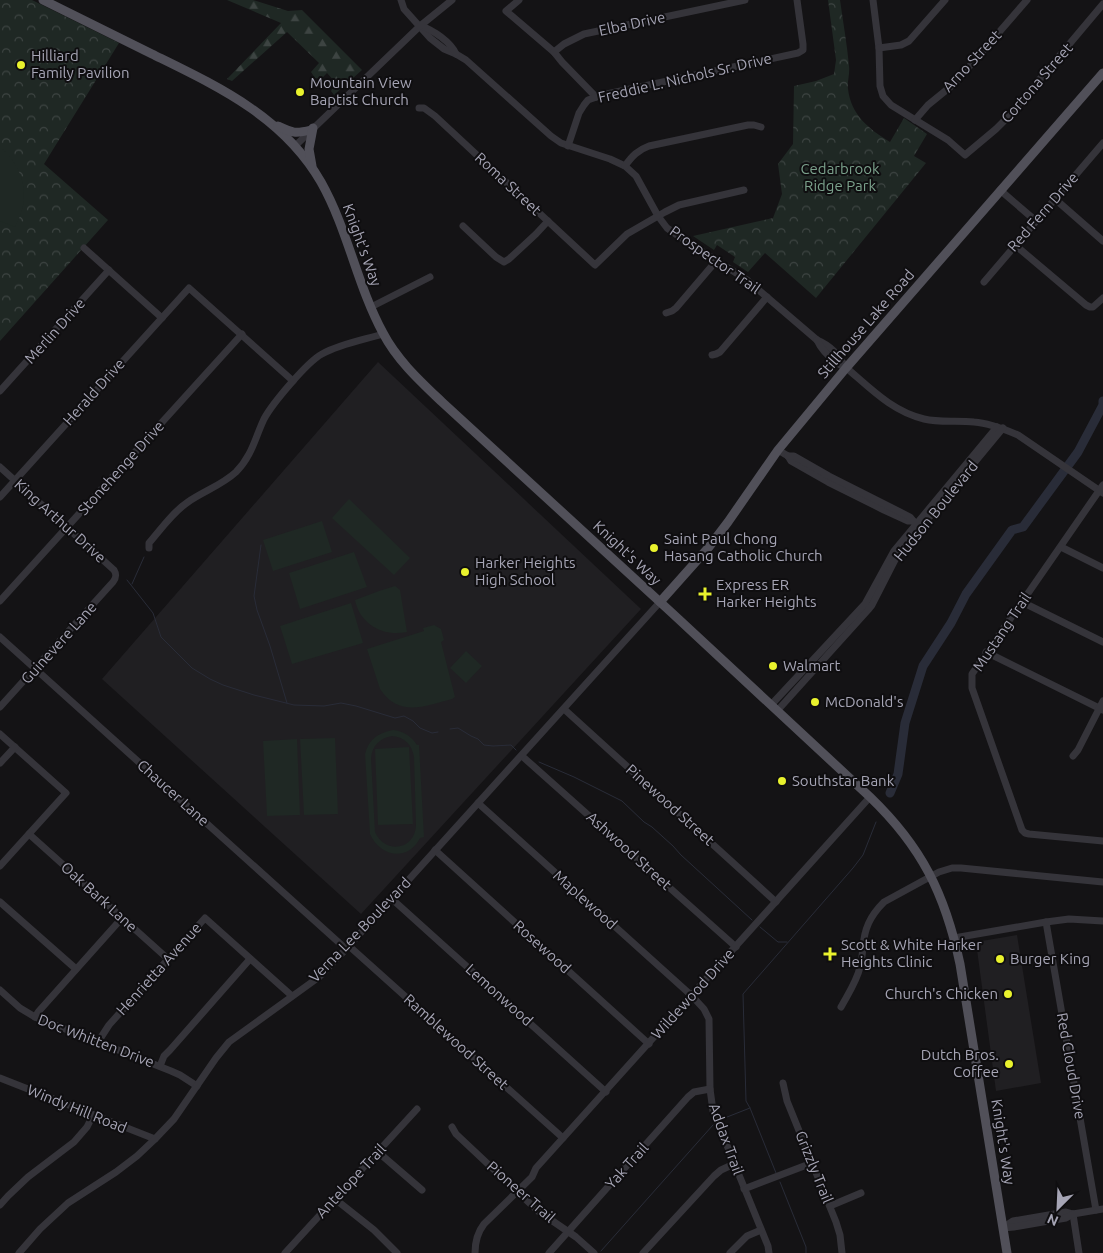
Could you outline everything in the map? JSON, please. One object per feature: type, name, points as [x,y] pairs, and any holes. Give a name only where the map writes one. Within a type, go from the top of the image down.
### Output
[{"type":"main road","name":"Knight's Way","points":[[43,0],[59,3],[212,84],[247,105],[271,123],[312,167],[321,183],[334,208],[383,334],[398,356],[423,384],[870,797],[908,840],[931,876],[944,904],[954,938],[962,972],[1007,1253]]},
{"type":"main road","name":"Stillhouse Lake Road","points":[[660,602],[710,547],[778,450],[846,368],[1103,73]]},
{"type":"main road","points":[[271,123],[292,132],[301,133],[312,129],[309,149],[312,167]]},
{"type":"street","name":"Prospector Trail","points":[[401,0],[404,9],[420,26],[429,29],[450,44],[456,54],[466,60],[551,136],[568,146],[610,159],[625,166],[636,176],[663,223],[673,232],[747,280],[817,340],[827,345],[840,357],[846,368],[884,401],[913,416],[925,419],[974,422],[1000,428],[1018,435],[1074,475],[1102,490]]},
{"type":"street","points":[[294,146],[420,26],[452,0]]},
{"type":"street","points":[[519,0],[506,11],[554,52],[596,97]]},
{"type":"street","name":"Elba Drive","points":[[554,52],[564,44],[584,34],[745,0]]},
{"type":"street","name":"Freddie L. Nichols Sr. Drive","points":[[568,146],[579,113],[588,100],[686,76],[798,53],[803,50],[796,0]]},
{"type":"street","points":[[873,0],[882,96],[891,105],[915,120]]},
{"type":"street","points":[[879,48],[901,45],[909,41],[945,0]]},
{"type":"street","name":"Arno Street","points":[[915,120],[928,105],[955,83],[1027,0]]},
{"type":"street","name":"Cortona Street","points":[[915,120],[948,140],[965,156],[1008,117],[1103,4]]},
{"type":"street","name":"Roma Street","points":[[419,108],[424,108],[435,116],[596,265],[627,234],[658,216]]},
{"type":"street","points":[[625,166],[634,154],[649,146],[748,125],[761,127]]},
{"type":"street","name":"Red Fern Drive","points":[[984,282],[1103,143]]},
{"type":"street","points":[[658,216],[680,205],[744,190]]},
{"type":"street","points":[[1000,190],[1036,221]]},
{"type":"street","points":[[1055,199],[1103,241]]},
{"type":"street","points":[[463,226],[496,257],[504,262],[548,221]]},
{"type":"street","points":[[1015,245],[1086,305],[1093,307],[1103,298]]},
{"type":"street","points":[[84,248],[162,318]]},
{"type":"street","points":[[666,313],[676,308],[718,260]]},
{"type":"street","name":"Merlin Drive","points":[[0,391],[109,270]]},
{"type":"street","points":[[371,307],[430,277]]},
{"type":"street","name":"Herald Drive","points":[[0,497],[189,288],[242,334]]},
{"type":"street","points":[[712,355],[720,352],[767,297]]},
{"type":"street","points":[[242,334],[294,381]]},
{"type":"street","name":"Stonehenge Drive","points":[[0,601],[242,334]]},
{"type":"street","points":[[148,548],[148,543],[185,504],[196,496],[221,484],[236,472],[250,454],[268,412],[274,403],[312,361],[321,354],[335,348],[383,334]]},
{"type":"street","name":"Hudson Boulevard","points":[[774,708],[855,620],[872,605],[916,524],[1000,428]]},
{"type":"street","points":[[778,450],[828,482],[916,524]]},
{"type":"street","name":"King Arthur Drive","points":[[0,467],[114,570],[116,578]]},
{"type":"street","name":"Mustang Trail","points":[[1102,490],[986,652],[972,674],[972,688],[1022,830],[1029,834],[1103,842]]},
{"type":"street","points":[[1061,546],[1103,568]]},
{"type":"street","name":"Guinevere Lane","points":[[0,707],[116,578]]},
{"type":"street","name":"Verna Lee Boulevard","points":[[19,1253],[40,1229],[68,1203],[116,1172],[138,1156],[155,1140],[174,1119],[229,1042],[319,977],[392,899],[660,602]]},
{"type":"street","points":[[1022,602],[1103,642]]},
{"type":"street","name":"Chaucer Lane","points":[[0,637],[348,947]]},
{"type":"street","points":[[986,652],[1101,709]]},
{"type":"street","points":[[1073,756],[1101,709],[1103,700]]},
{"type":"street","name":"Pinewood Street","points":[[564,709],[776,902]]},
{"type":"street","points":[[0,734],[66,793],[0,866]]},
{"type":"street","points":[[0,763],[14,747]]},
{"type":"street","name":"Ashwood Street","points":[[522,756],[736,947]]},
{"type":"street","name":"Wildewood Drive","points":[[475,1253],[477,1236],[480,1229],[532,1177],[536,1168],[870,797]]},
{"type":"street","name":"Maplewood","points":[[478,803],[692,996]]},
{"type":"street","name":"Oak Bark Lane","points":[[29,834],[168,959]]},
{"type":"street","name":"Rosewood","points":[[435,850],[649,1044]]},
{"type":"street","points":[[841,1007],[859,971],[865,930],[877,909],[884,902],[942,870],[961,868],[1103,882]]},
{"type":"street","name":"Lemonwood","points":[[392,899],[606,1092]]},
{"type":"street","points":[[0,902],[76,969]]},
{"type":"street","points":[[35,1017],[122,918]]},
{"type":"street","name":"Henrietta Avenue","points":[[98,1042],[109,1025],[204,918],[292,996]]},
{"type":"street","points":[[954,938],[1069,919],[1103,921]]},
{"type":"street","name":"Red Cloud Drive","points":[[1046,922],[1100,1209]]},
{"type":"street","name":"Ramblewood Street","points":[[348,947],[563,1138]]},
{"type":"street","points":[[160,1066],[164,1056],[250,959]]},
{"type":"street","name":"Doc Whitten Drive","points":[[0,990],[20,1008],[35,1017],[160,1066],[180,1075],[197,1086]]},
{"type":"street","name":"Addax Trail","points":[[692,996],[704,1009],[709,1019],[710,1089],[713,1111],[769,1253]]},
{"type":"street","name":"Windy Hill Road","points":[[0,1079],[155,1140]]},
{"type":"street","name":"Grizzly Trail","points":[[782,1083],[787,1100],[830,1206],[840,1235],[842,1253]]},
{"type":"street","name":"Yak Trail","points":[[550,1253],[688,1097],[694,1092],[710,1089]]},
{"type":"street","name":"Antelope Trail","points":[[286,1253],[417,1109]]},
{"type":"street","points":[[0,1205],[28,1177],[74,1142],[87,1127],[93,1115]]},
{"type":"street","name":"Pioneer Trail","points":[[452,1127],[456,1134],[538,1211],[576,1237],[594,1253]]},
{"type":"street","points":[[378,1152],[422,1190]]},
{"type":"street","points":[[744,1190],[812,1163]]},
{"type":"street","points":[[643,1253],[714,1176],[721,1170],[734,1164]]},
{"type":"street","points":[[830,1206],[861,1193]]},
{"type":"street","points":[[334,1199],[374,1230],[397,1253]]},
{"type":"street","points":[[1003,1228],[1014,1221],[1035,1220],[1066,1212],[1073,1214],[1100,1209]]},
{"type":"street","points":[[1073,1214],[1080,1253]]},
{"type":"street","points":[[730,1253],[747,1236],[761,1230]]},
{"type":"shaded area","points":[[378,362],[641,609],[361,914],[102,679]]},
{"type":"shaded area","points":[[1017,935],[1041,1083],[996,1091],[976,942]]},
{"type":"green space","points":[[0,0],[32,0],[119,43],[44,164],[108,220],[0,341]]},
{"type":"green space","points":[[227,0],[253,0],[288,11],[302,10],[362,70],[334,95],[331,91],[336,83],[327,73],[321,79],[315,78],[311,72],[319,63],[287,32],[232,81],[227,79],[281,23]]},
{"type":"green space","name":"Cedarbrook Ridge Park","points":[[828,0],[840,0],[849,66],[848,89],[857,114],[875,132],[890,142],[904,118],[927,134],[914,156],[926,163],[816,298],[765,253],[748,272],[733,262],[735,257],[717,245],[714,250],[693,236],[773,218],[782,194],[778,164],[793,144],[794,86],[816,81],[834,74],[836,60]]},
{"type":"green space","points":[[0,147],[18,169],[23,182],[23,204],[15,227],[0,221]]},
{"type":"green space","points":[[349,499],[410,558],[394,575],[332,518]]},
{"type":"green space","points":[[322,521],[332,552],[273,571],[263,540]]},
{"type":"green space","points":[[354,552],[367,587],[300,609],[289,573]]},
{"type":"green space","points":[[395,586],[400,590],[407,632],[390,633],[374,627],[362,616],[355,600]]},
{"type":"green space","points":[[351,603],[363,643],[292,664],[280,626]]},
{"type":"green space","points":[[434,625],[441,629],[444,640],[441,642],[455,697],[422,707],[404,707],[395,704],[380,689],[367,649],[424,631],[423,628]]},
{"type":"green space","points":[[466,651],[482,666],[466,683],[450,668]]},
{"type":"green space","points":[[393,730],[406,734],[419,745],[424,837],[420,838],[409,851],[394,854],[380,848],[370,834],[365,754],[369,744],[375,738]],"holes":[[[392,736],[407,742],[412,749],[414,757],[415,833],[406,844],[399,846],[386,844],[375,832],[371,758],[375,746],[380,741]]]},
{"type":"green space","points":[[335,738],[338,814],[304,815],[300,739]]},
{"type":"green space","points":[[297,739],[300,815],[267,816],[263,741]]},
{"type":"green space","points":[[409,747],[413,824],[378,825],[375,749]]},
{"type":"waterway","points":[[890,793],[898,774],[905,723],[923,666],[951,623],[966,594],[1012,530],[1023,527],[1078,452],[1103,405],[1103,401]]},
{"type":"waterway","points":[[261,545],[254,596],[287,703]]},
{"type":"waterway","points":[[132,584],[144,557]]},
{"type":"waterway","points":[[127,580],[153,613],[161,637],[192,668],[210,679],[254,695],[294,705],[324,706],[341,703],[395,718],[404,716],[420,728],[432,733],[438,732]]},
{"type":"waterway","points":[[450,729],[458,728],[478,739],[484,745],[511,745],[516,750]]},
{"type":"waterway","points":[[539,762],[622,801],[752,920]]},
{"type":"waterway","points":[[776,1173],[746,1101],[743,994],[853,868],[863,855],[876,822]]},
{"type":"waterway","points":[[760,927],[778,942],[787,942]]},
{"type":"waterway","points":[[722,1119],[750,1108]]},
{"type":"waterway","points":[[601,1251],[713,1125]]},
{"type":"waterway","points":[[780,1182],[806,1247],[806,1253]]},
{"type":"place","name":"Hilliard Family Pavilion","points":[[21,65]]},
{"type":"place","name":"Mountain View Baptist Church","points":[[300,92]]},
{"type":"place","name":"Saint Paul Chong Hasang Catholic Church","points":[[654,548]]},
{"type":"place","name":"Harker Heights High School","points":[[465,572]]},
{"type":"place","name":"Express ER Harker Heights","points":[[705,594]]},
{"type":"place","name":"Walmart","points":[[773,666]]},
{"type":"place","name":"McDonald's","points":[[815,702]]},
{"type":"place","name":"Southstar Bank","points":[[782,781]]},
{"type":"place","name":"Scott & White Harker Heights Clinic","points":[[830,954]]},
{"type":"place","name":"Burger King","points":[[1000,959]]},
{"type":"place","name":"Church's Chicken","points":[[1008,994]]},
{"type":"place","name":"Dutch Bros. Coffee","points":[[1009,1064]]}]
